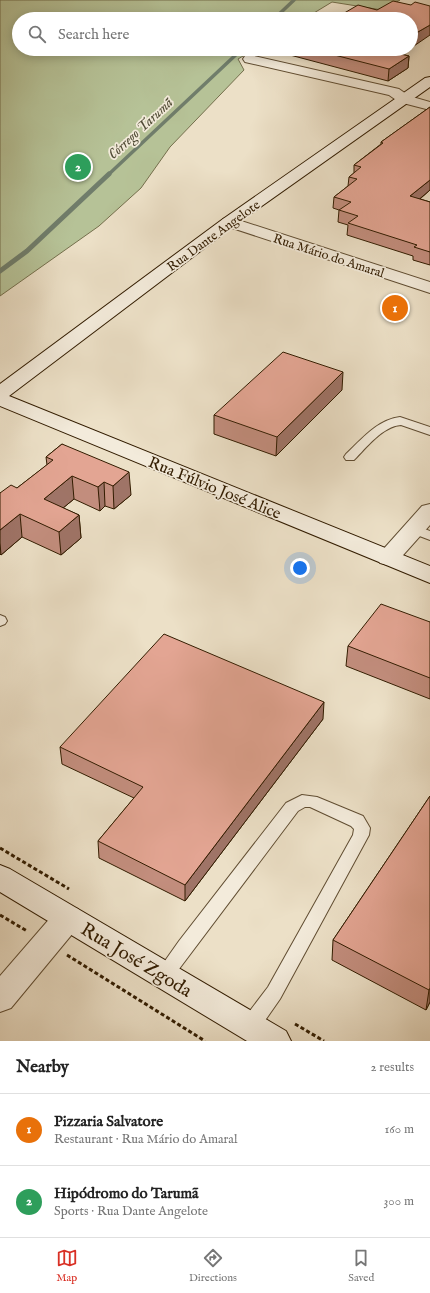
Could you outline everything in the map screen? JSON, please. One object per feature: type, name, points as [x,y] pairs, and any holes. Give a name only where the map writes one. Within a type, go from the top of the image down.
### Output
[{"type":"main road","points":[[250,59],[394,92],[404,99],[430,106]]},
{"type":"main road","name":"Rua Dante Angelote","points":[[0,393],[229,222],[430,81]]},
{"type":"main road","name":"Rua Mário do Amaral","points":[[229,222],[430,288]]},
{"type":"main road","name":"Rua Fúlvio José Alice","points":[[0,399],[430,575]]},
{"type":"main road","points":[[388,558],[422,533],[430,511]]},
{"type":"main road","name":"Rua José Zgoda","points":[[0,877],[262,1034]]},
{"type":"main road","points":[[0,998],[68,918]]},
{"type":"lane","points":[[350,457],[384,426],[391,422],[400,422],[430,431]]},
{"type":"lane","points":[[164,975],[292,807],[302,801],[311,801],[357,821],[362,828],[362,835],[274,993],[262,1034]]},
{"type":"path","points":[[0,914],[19,927]]},
{"type":"path","points":[[68,956],[205,1041]]},
{"type":"green space","points":[[0,0],[400,0],[382,10],[332,2],[316,12],[12,12],[12,56],[243,56],[238,59],[244,70],[170,147],[141,188],[99,226],[0,296]]},
{"type":"building","points":[[393,1],[411,5],[415,2],[430,6],[430,25],[418,32],[418,12],[346,12],[358,5],[377,10]]},
{"type":"building","points":[[338,56],[409,56],[389,69]]},
{"type":"building","points":[[430,107],[430,180],[410,196],[430,202],[430,252],[414,247],[417,245],[348,223],[358,216],[339,210],[351,202],[334,197],[357,179],[349,177],[361,167],[354,165],[383,143],[381,142]]},
{"type":"building","points":[[283,352],[343,372],[277,437],[214,415]]},
{"type":"building","points":[[62,444],[129,472],[113,486],[104,482],[98,487],[72,476],[44,499],[79,515],[59,532],[20,514],[0,530],[0,493],[11,485],[17,488],[53,460],[46,457]]},
{"type":"building","points":[[381,604],[430,622],[430,678],[348,646]]},
{"type":"building","points":[[164,634],[324,702],[185,885],[98,841],[143,787],[60,747]]},
{"type":"building","points":[[430,796],[430,988],[429,990],[333,940]]},
{"type":"waterway","name":"Córrego Tarumã","points":[[281,12],[294,0]]},
{"type":"waterway","name":"Córrego Tarumã","points":[[108,175],[235,56]]},
{"type":"waterway","name":"Córrego Tarumã","points":[[0,271],[27,251],[109,174]]},
{"type":"place","name":"Hipódromo do Tarumã","points":[[78,167]]},
{"type":"place","name":"Pizzaria Salvatore","points":[[395,308]]}]
